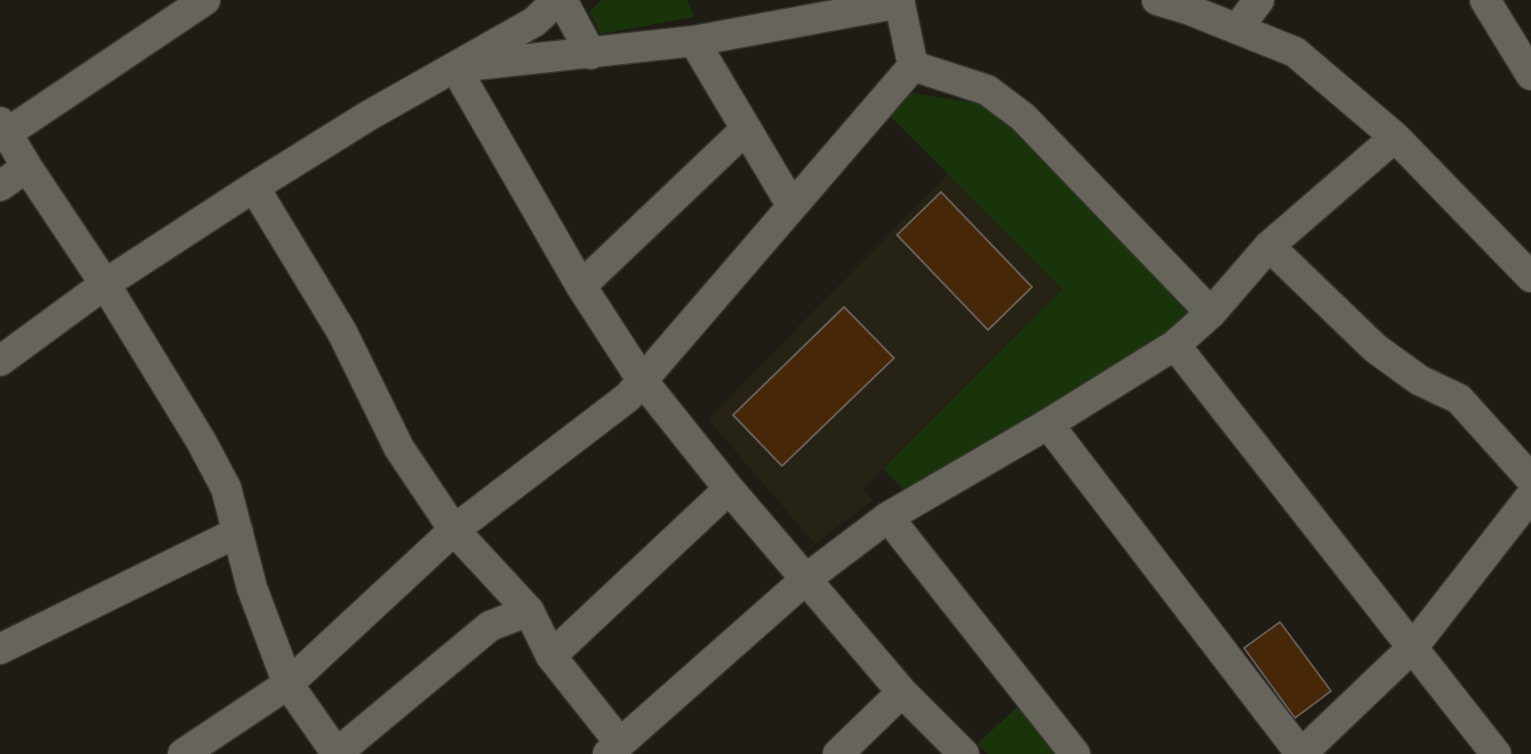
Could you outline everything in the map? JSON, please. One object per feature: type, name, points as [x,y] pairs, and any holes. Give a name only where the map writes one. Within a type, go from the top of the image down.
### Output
[{"type":"street","points":[[205,0],[4,127],[27,167],[106,284],[201,441],[226,488],[253,588],[288,684],[337,753],[490,626],[529,611]]},
{"type":"street","points":[[0,361],[106,284],[254,187],[368,116],[534,22],[560,0],[591,54]]},
{"type":"street","points":[[1157,0],[1190,10],[1295,52],[1395,137],[1531,277]]},
{"type":"street","points":[[1237,29],[1259,0]]},
{"type":"street","points":[[1485,0],[1531,75]]},
{"type":"street","points":[[455,67],[694,41],[900,1],[913,66]]},
{"type":"street","points":[[694,41],[792,206]]},
{"type":"street","points":[[183,754],[288,684],[454,530],[628,397],[913,66]]},
{"type":"street","points":[[913,66],[987,90],[1023,117],[1211,313]]},
{"type":"street","points":[[455,67],[581,286],[642,380],[729,489],[902,692],[964,754]]},
{"type":"street","points":[[581,286],[746,128]]},
{"type":"street","points":[[254,187],[342,332],[399,448],[454,530],[529,611],[551,656],[614,749],[806,579],[888,517],[1048,424],[1175,345],[1211,313],[1269,246],[1395,137]]},
{"type":"street","points":[[0,186],[27,167]]},
{"type":"street","points":[[1269,246],[1375,348],[1419,380],[1459,399],[1531,479]]},
{"type":"street","points":[[1175,345],[1496,754]]},
{"type":"street","points":[[1048,424],[1301,754],[1413,647],[1531,496]]},
{"type":"street","points":[[551,656],[729,489]]},
{"type":"street","points":[[888,517],[1074,754]]},
{"type":"street","points":[[0,649],[238,532]]},
{"type":"street","points":[[838,754],[902,692]]},
{"type":"shaded area","points":[[948,174],[1062,289],[862,489],[873,500],[815,544],[708,419]]},
{"type":"green space","points":[[601,0],[687,0],[694,17],[601,34],[589,12]]},
{"type":"green space","points":[[907,92],[987,105],[1016,131],[1191,314],[1164,338],[906,492],[883,469],[1062,289],[889,115]]},
{"type":"green space","points":[[1020,704],[1057,754],[988,754],[977,744]]},
{"type":"building","points":[[941,192],[1032,287],[988,330],[897,235]]},
{"type":"building","points":[[844,307],[894,358],[782,466],[733,415]]},
{"type":"building","points":[[1280,622],[1331,691],[1295,718],[1244,648]]}]
